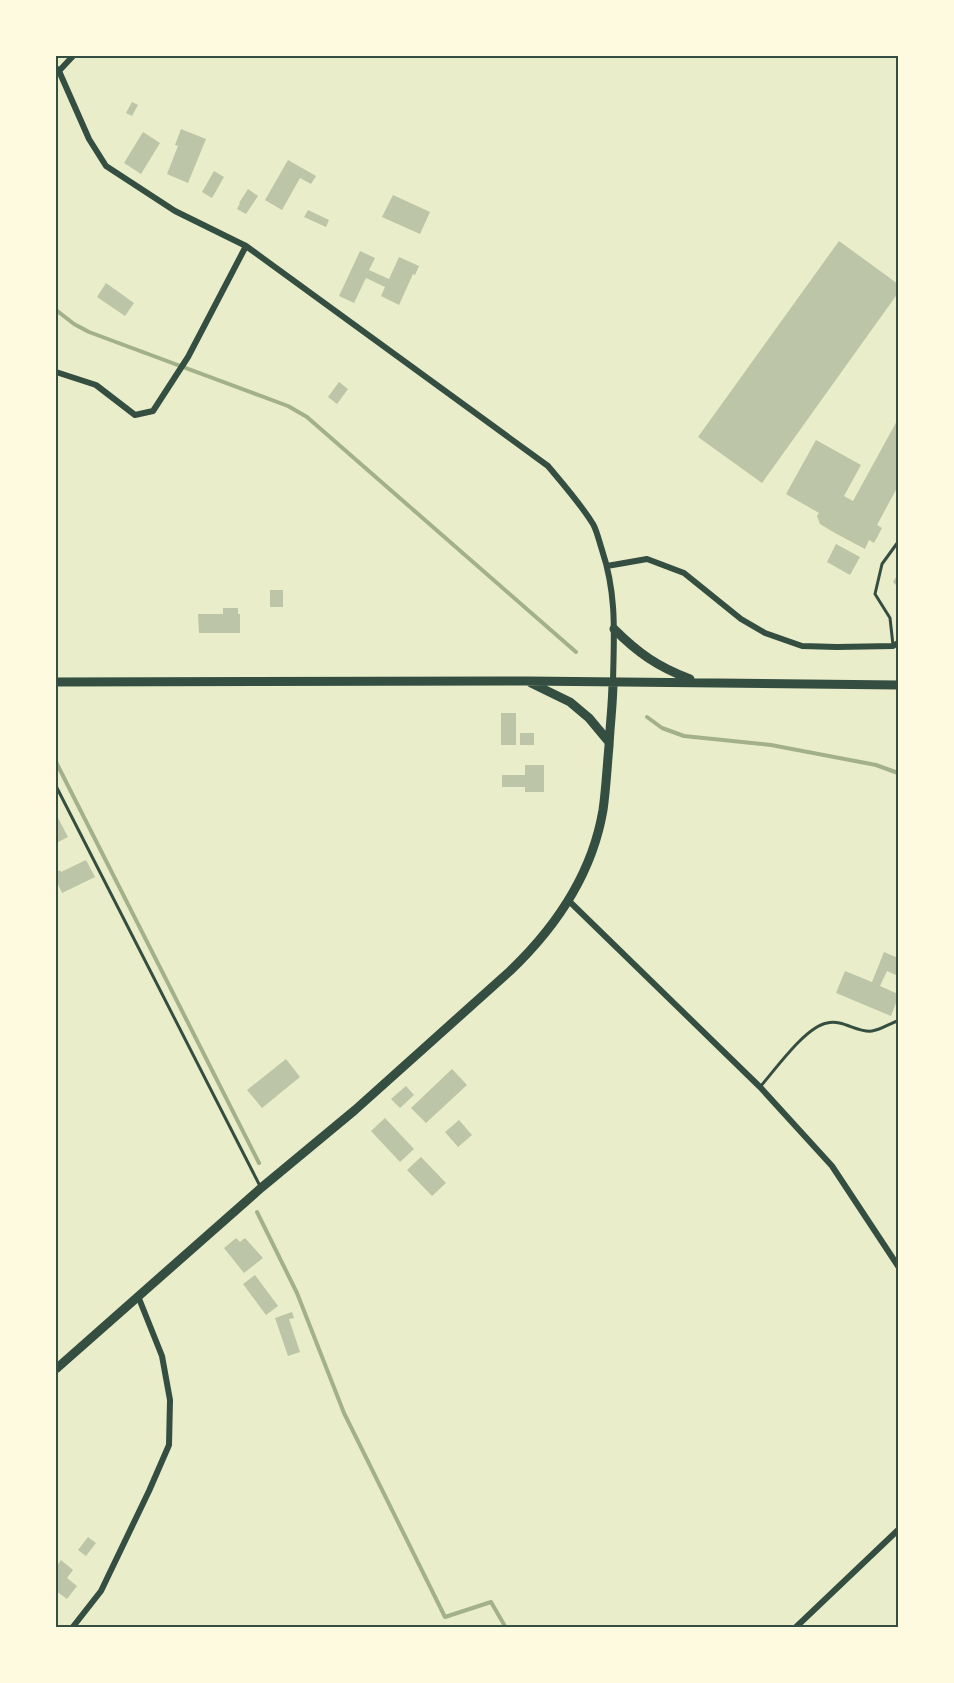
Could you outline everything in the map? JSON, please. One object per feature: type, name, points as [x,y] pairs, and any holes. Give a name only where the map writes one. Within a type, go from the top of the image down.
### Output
[{"type":"main road","points":[[614,629],[647,658],[668,671],[698,682]]},
{"type":"main road","points":[[527,681],[570,702],[589,718],[609,742]]},
{"type":"main road","points":[[56,1369],[261,1188],[355,1110],[510,971],[553,925],[583,874],[595,843],[603,812],[613,681]]},
{"type":"main road","points":[[56,682],[613,681],[898,685]]},
{"type":"street","points":[[74,56],[57,70],[89,139],[106,166],[175,211],[246,246],[548,466],[594,526],[607,566],[612,589],[613,681]]},
{"type":"street","points":[[56,372],[96,385],[135,415],[153,411],[188,357],[246,246]]},
{"type":"street","points":[[607,566],[647,558],[684,573],[741,619],[765,633],[802,646],[896,645]]},
{"type":"street","points":[[569,900],[760,1087],[832,1166],[898,1266]]},
{"type":"street","points":[[72,1628],[100,1591],[169,1445],[170,1400],[162,1356],[138,1296]]},
{"type":"street","points":[[795,1628],[898,1530]]},
{"type":"lane","points":[[896,645],[890,618],[874,594],[882,564],[898,542]]},
{"type":"lane","points":[[56,786],[261,1188]]},
{"type":"lane","points":[[760,1087],[808,1032],[827,1023],[844,1024],[873,1031],[898,1020]]},
{"type":"building","points":[[132,102],[138,105],[132,116],[126,113]]},
{"type":"building","points":[[181,129],[206,139],[188,183],[167,174],[178,146],[175,145]]},
{"type":"building","points":[[143,132],[160,143],[141,174],[124,163]]},
{"type":"building","points":[[288,160],[316,176],[311,184],[300,178],[282,210],[265,200]]},
{"type":"building","points":[[214,171],[224,177],[212,198],[202,192]]},
{"type":"building","points":[[248,189],[258,196],[246,214],[237,209]]},
{"type":"building","points":[[393,195],[430,212],[420,234],[382,217]]},
{"type":"building","points":[[308,210],[329,220],[326,227],[304,217]]},
{"type":"building","points":[[839,241],[898,284],[898,293],[762,483],[698,437]]},
{"type":"building","points":[[360,251],[375,258],[369,270],[389,279],[399,257],[419,266],[399,305],[381,296],[385,287],[366,278],[354,303],[339,296]]},
{"type":"building","points":[[106,283],[134,303],[125,316],[97,297]]},
{"type":"building","points":[[339,382],[348,389],[337,404],[328,397]]},
{"type":"building","points":[[898,419],[898,486],[877,525],[882,528],[874,543],[869,540],[865,549],[835,533],[820,524],[817,516],[819,513],[786,494],[816,440],[861,465],[844,496],[853,501]]},
{"type":"building","points":[[836,544],[860,557],[850,575],[827,562]]},
{"type":"building","points":[[898,574],[898,587],[893,582]]},
{"type":"building","points":[[270,590],[283,590],[283,607],[270,607]]},
{"type":"building","points":[[223,608],[238,608],[240,633],[199,633],[198,614],[223,614]]},
{"type":"building","points":[[501,713],[516,713],[516,745],[501,745]]},
{"type":"building","points":[[520,733],[534,733],[534,745],[520,745]]},
{"type":"building","points":[[525,765],[544,765],[544,792],[525,792],[525,787],[502,787],[502,775],[525,775]]},
{"type":"building","points":[[58,818],[68,837],[56,843],[56,819]]},
{"type":"building","points":[[86,860],[95,877],[62,893],[56,880],[56,873]]},
{"type":"building","points":[[884,952],[898,958],[898,976],[887,971],[880,986],[898,994],[891,1016],[836,993],[845,971],[872,982]]},
{"type":"building","points":[[286,1059],[300,1077],[262,1108],[247,1090]]},
{"type":"building","points":[[452,1069],[467,1085],[426,1123],[411,1108]]},
{"type":"building","points":[[406,1086],[414,1095],[400,1108],[391,1099]]},
{"type":"building","points":[[385,1118],[414,1149],[400,1162],[371,1131]]},
{"type":"building","points":[[459,1120],[472,1135],[458,1147],[445,1132]]},
{"type":"building","points":[[421,1157],[446,1183],[432,1196],[407,1170]]},
{"type":"building","points":[[236,1238],[240,1242],[245,1238],[263,1258],[244,1273],[224,1248]]},
{"type":"building","points":[[255,1275],[278,1306],[266,1315],[243,1284]]},
{"type":"building","points":[[292,1312],[294,1318],[289,1319],[300,1352],[288,1356],[275,1318]]},
{"type":"building","points":[[88,1537],[96,1543],[86,1556],[78,1550]]},
{"type":"building","points":[[61,1560],[73,1570],[67,1578],[77,1586],[67,1599],[56,1591],[56,1567]]},
{"type":"waterway","points":[[56,310],[89,332],[288,406],[307,417],[576,652]]},
{"type":"waterway","points":[[647,717],[662,728],[684,736],[771,745],[876,765],[898,773]]},
{"type":"waterway","points":[[56,762],[259,1163]]},
{"type":"waterway","points":[[257,1212],[297,1293],[344,1413],[445,1617],[491,1602],[506,1628]]}]
